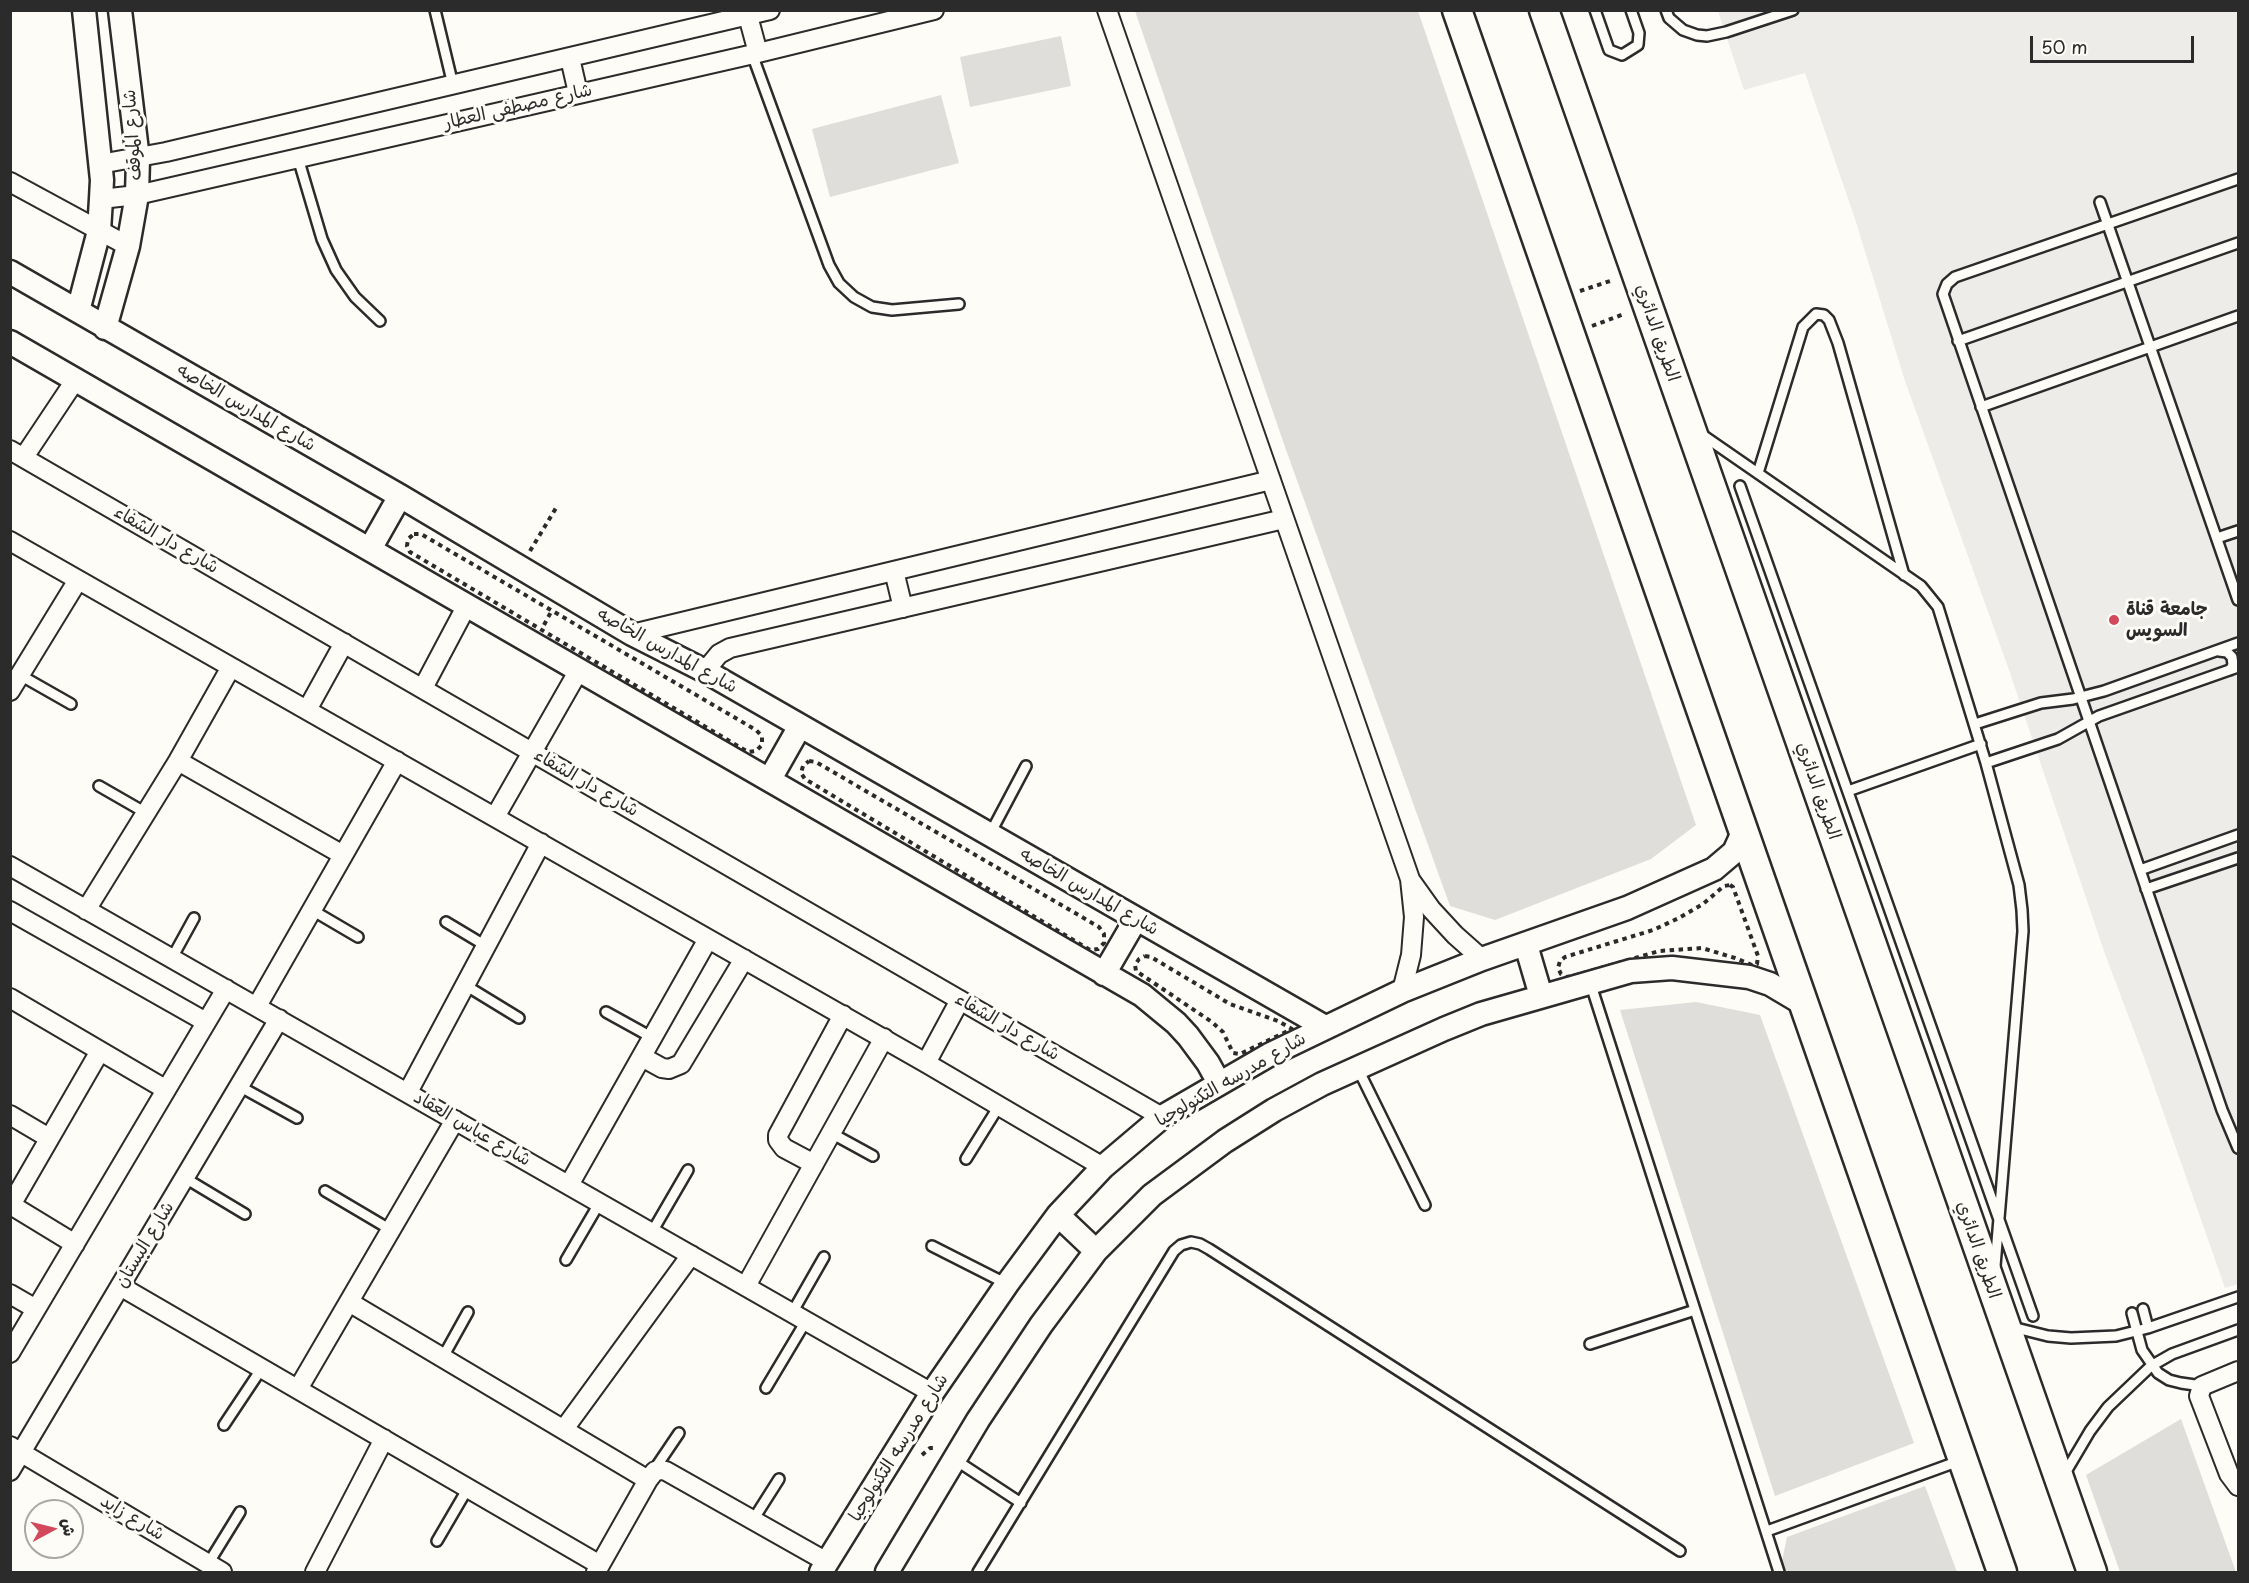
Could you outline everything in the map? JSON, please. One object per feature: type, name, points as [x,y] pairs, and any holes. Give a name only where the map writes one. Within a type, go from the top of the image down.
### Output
[{"type":"main road","points":[[1457,10],[2002,1572]]},
{"type":"main road","name":"الطريق الدائري","points":[[1544,10],[2092,1572]]},
{"type":"street","name":"شارع الموقف","points":[[78,311],[99,231],[101,199],[100,164],[84,10]]},
{"type":"street","name":"شارع الموقف","points":[[105,328],[128,246],[137,195],[138,159],[120,10]]},
{"type":"street","name":"شارع مصطفى العطار","points":[[100,164],[138,159],[770,10]]},
{"type":"street","name":"شارع مصطفى العطار","points":[[101,199],[137,195],[934,10]]},
{"type":"street","points":[[1107,10],[1410,879],[1414,917],[1411,955],[1402,991]]},
{"type":"street","points":[[748,16],[755,53]]},
{"type":"street","points":[[570,58],[578,93]]},
{"type":"street","points":[[10,182],[128,246]]},
{"type":"street","name":"شارع المدارس الخاصه","points":[[10,272],[520,567],[556,601],[632,634],[705,671],[1325,1027]]},
{"type":"street","points":[[10,342],[467,605],[538,637],[579,670],[1142,996],[1176,1023],[1208,1063],[1219,1083]]},
{"type":"street","points":[[17,454],[76,379]]},
{"type":"street","name":"شارع دار الشفاء","points":[[17,454],[1162,1117]]},
{"type":"street","points":[[632,634],[1271,480]]},
{"type":"street","points":[[370,549],[400,496]]},
{"type":"street","points":[[705,671],[719,654],[730,648],[1284,519]]},
{"type":"street","points":[[10,541],[884,1038],[1103,1167]]},
{"type":"street","points":[[894,571],[903,608]]},
{"type":"street","points":[[10,691],[78,580]]},
{"type":"street","points":[[423,688],[467,605]]},
{"type":"street","points":[[307,710],[344,643]]},
{"type":"street","points":[[86,910],[178,761],[231,667]]},
{"type":"street","points":[[495,817],[579,670]]},
{"type":"street","points":[[770,779],[800,726]]},
{"type":"street","points":[[178,761],[343,855]]},
{"type":"street","points":[[257,1006],[397,761]]},
{"type":"street","name":"شارع مدرسه التكنولوجيا","points":[[824,1567],[932,1393],[1058,1215],[1103,1167],[1162,1117],[1219,1083],[1325,1027],[1402,991],[1482,959],[1627,908],[1714,869],[1734,852],[1744,830]]},
{"type":"street","points":[[408,1092],[541,843]]},
{"type":"street","name":"شارع عباس العقاد","points":[[10,866],[932,1393]]},
{"type":"street","points":[[1410,879],[1439,918],[1482,959]]},
{"type":"street","points":[[10,911],[206,1022]]},
{"type":"street","points":[[1104,974],[1136,919]]},
{"type":"street","points":[[569,1185],[708,939]]},
{"type":"street","points":[[1526,945],[1541,996]]},
{"type":"street","points":[[642,1057],[662,1068],[669,1069],[681,1064],[744,959]]},
{"type":"street","points":[[887,1572],[978,1420],[1041,1325],[1096,1251],[1152,1195],[1215,1147],[1274,1110],[1357,1067],[1481,1014],[1631,971],[1672,968],[1749,977],[1770,984],[1802,1003]]},
{"type":"street","points":[[10,1353],[226,988]]},
{"type":"street","points":[[10,998],[165,1089]]},
{"type":"street","points":[[927,1063],[960,1000]]},
{"type":"street","points":[[814,1164],[784,1148],[778,1140],[778,1135],[843,1016]]},
{"type":"street","name":"شارع البستان","points":[[10,1472],[16,1449],[120,1286],[279,1019]]},
{"type":"street","points":[[746,1286],[884,1038]]},
{"type":"street","points":[[75,1244],[10,1205],[100,1051]]},
{"type":"street","points":[[10,1114],[49,1138]]},
{"type":"street","points":[[297,1389],[455,1120]]},
{"type":"street","points":[[1058,1215],[1096,1251]]},
{"type":"street","points":[[564,1429],[691,1255]]},
{"type":"street","points":[[120,1286],[468,1488],[598,1568],[655,1471],[666,1471],[753,1520],[824,1567]]},
{"type":"street","points":[[10,1294],[36,1309]]},
{"type":"street","points":[[349,1302],[649,1478]]},
{"type":"street","points":[[2238,1371],[2202,1386],[2199,1396],[2229,1474],[2238,1486]]},
{"type":"street","points":[[315,1572],[384,1439]]},
{"type":"street","name":"شارع زايد","points":[[16,1449],[215,1570]]},
{"type":"lane","points":[[435,10],[453,85]]},
{"type":"lane","points":[[1595,10],[1609,50],[1622,55],[1638,45],[1639,33],[1631,10]]},
{"type":"lane","points":[[1666,10],[1669,18],[1683,30],[1707,36],[1793,10]]},
{"type":"lane","points":[[755,53],[829,265],[839,283],[854,297],[872,307],[892,310],[959,304]]},
{"type":"lane","points":[[298,158],[322,239],[336,270],[355,297],[380,321]]},
{"type":"lane","points":[[2238,179],[1955,278],[1947,284],[1944,294],[1958,341],[2222,1110],[2238,1148]]},
{"type":"lane","points":[[2100,202],[2238,600]]},
{"type":"lane","points":[[1958,341],[2238,243]]},
{"type":"lane","points":[[1758,473],[1803,327],[1816,314],[1824,315],[1829,320],[1838,343],[1905,575]]},
{"type":"lane","points":[[1981,407],[2238,316]]},
{"type":"lane","points":[[1689,426],[1921,586],[1938,607],[1976,724],[2019,885],[2023,931],[1993,1293]]},
{"type":"lane","points":[[1740,486],[2033,1316]]},
{"type":"lane","points":[[2217,538],[2238,531]]},
{"type":"lane","points":[[1976,724],[2041,703],[2104,691],[2238,643]]},
{"type":"lane","points":[[1986,763],[2058,739],[2089,720],[2236,670],[2232,657],[2227,652],[2220,651]]},
{"type":"lane","points":[[20,675],[71,704]]},
{"type":"lane","points":[[1848,791],[1981,744]]},
{"type":"lane","points":[[990,834],[1026,766]]},
{"type":"lane","points":[[99,786],[146,813]]},
{"type":"lane","points":[[2140,870],[2238,835]]},
{"type":"lane","points":[[2146,889],[2238,858]]},
{"type":"lane","points":[[312,910],[358,937]]},
{"type":"lane","points":[[172,958],[194,918]]},
{"type":"lane","points":[[446,922],[486,945]]},
{"type":"lane","points":[[1590,982],[1779,1572]]},
{"type":"lane","points":[[465,985],[519,1018]]},
{"type":"lane","points":[[606,1012],[653,1038]]},
{"type":"lane","points":[[1357,1067],[1425,1204]]},
{"type":"lane","points":[[240,1086],[297,1118]]},
{"type":"lane","points":[[966,1159],[999,1106]]},
{"type":"lane","points":[[831,1133],[873,1156]]},
{"type":"lane","points":[[652,1232],[688,1170]]},
{"type":"lane","points":[[185,1178],[245,1214]]},
{"type":"lane","points":[[325,1191],[391,1230]]},
{"type":"lane","points":[[566,1260],[600,1202]]},
{"type":"lane","points":[[978,1572],[1174,1251],[1181,1245],[1191,1242],[1209,1249],[1680,1551]]},
{"type":"lane","points":[[932,1246],[1007,1284]]},
{"type":"lane","points":[[766,1388],[824,1257]]},
{"type":"lane","points":[[2005,1324],[2026,1331],[2071,1338],[2116,1336],[2143,1330],[2238,1297]]},
{"type":"lane","points":[[2143,1309],[2142,1350],[2151,1366],[2169,1380],[2202,1386]]},
{"type":"lane","points":[[1590,1344],[1695,1310]]},
{"type":"lane","points":[[443,1357],[468,1312]]},
{"type":"lane","points":[[2132,1312],[2143,1330]]},
{"type":"lane","points":[[2061,1482],[2074,1456],[2102,1415],[2128,1386],[2151,1366],[2172,1354],[2238,1330]]},
{"type":"lane","points":[[224,1425],[262,1368]]},
{"type":"lane","points":[[649,1478],[679,1433]]},
{"type":"lane","points":[[954,1459],[1021,1503]]},
{"type":"lane","points":[[1767,1532],[1962,1460]]},
{"type":"lane","points":[[753,1520],[779,1479]]},
{"type":"lane","points":[[437,1541],[468,1488]]},
{"type":"lane","points":[[215,1570],[240,1512]]},
{"type":"path","points":[[1578,292],[1613,280]]},
{"type":"path","points":[[1590,327],[1625,314]]},
{"type":"path","points":[[520,567],[556,508]]},
{"type":"path","points":[[414,534],[421,534],[556,601],[756,730],[762,736],[762,745],[756,751],[748,752],[538,637],[410,552],[406,546],[408,538],[414,534]]},
{"type":"path","points":[[538,637],[556,601]]},
{"type":"path","points":[[809,761],[816,762],[1099,927],[1104,934],[1104,943],[1098,949],[1090,950],[805,779],[801,773],[803,766],[809,761]]},
{"type":"path","points":[[1730,885],[1733,887],[1758,957],[1756,964],[1752,965],[1702,948],[1659,951],[1566,977],[1558,968],[1560,961],[1565,957],[1670,922],[1703,904],[1724,886],[1730,885]]},
{"type":"path","points":[[1144,956],[1151,957],[1230,1004],[1278,1021],[1292,1029],[1240,1054],[1233,1053],[1222,1032],[1212,1022],[1136,971],[1135,965],[1139,959],[1144,956]]},
{"type":"shaded area","points":[[1135,11],[1418,11],[1696,825],[1651,859],[1495,920],[1450,906],[1285,447]]},
{"type":"shaded area","name":"جامعة قناة السويس","points":[[1718,11],[2238,11],[2238,1284],[2225,1288],[2145,1060],[2105,954],[2009,670],[1905,381],[1855,219],[1805,73],[1744,90]]},
{"type":"shaded area","points":[[1061,36],[1071,86],[970,107],[960,57]]},
{"type":"shaded area","points":[[941,95],[959,163],[830,197],[812,129]]},
{"type":"shaded area","points":[[1696,1002],[1760,1015],[1914,1443],[1775,1496],[1620,1010]]},
{"type":"shaded area","points":[[2181,1419],[2236,1572],[2120,1572],[2086,1475]]},
{"type":"shaded area","points":[[1925,1486],[1957,1572],[1786,1572],[1782,1561],[1787,1537]]},
{"type":"place","name":"جامعة قناة السويس","points":[[2114,620]]}]
